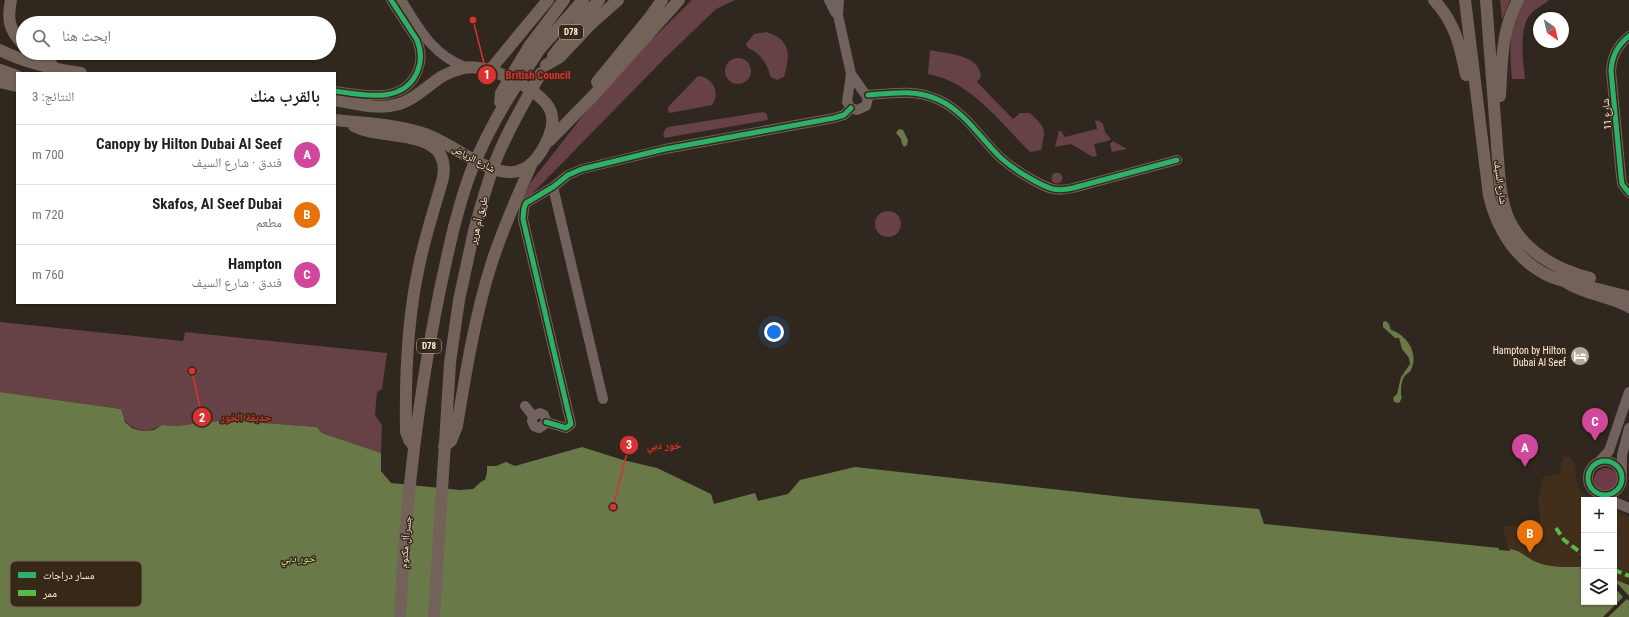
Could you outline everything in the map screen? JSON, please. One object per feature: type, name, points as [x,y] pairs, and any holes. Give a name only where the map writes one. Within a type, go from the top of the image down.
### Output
[{"type":"main road","points":[[10,0],[9,22],[16,35]]},
{"type":"main road","points":[[534,0],[536,15]]},
{"type":"main road","points":[[490,70],[548,0]]},
{"type":"main road","points":[[535,48],[564,0]]},
{"type":"main road","name":"D78","points":[[535,48],[583,0]]},
{"type":"main road","name":"طريق أم هرير","points":[[434,617],[450,363],[454,331],[474,231],[484,194],[498,156],[515,118],[544,69],[573,29],[599,0]]},
{"type":"main road","points":[[544,69],[560,57],[591,24],[618,0]]},
{"type":"main road","points":[[594,96],[594,87],[599,78],[650,17],[662,0]]},
{"type":"main road","points":[[444,446],[451,441],[457,426],[475,324],[492,262],[508,217],[531,165],[546,143],[594,96],[679,0]]},
{"type":"main road","points":[[1434,0],[1446,15],[1457,35],[1478,117]]},
{"type":"main road","name":"شارع السيف","points":[[1465,0],[1488,196],[1496,220],[1504,235],[1519,254],[1539,270],[1562,281],[1629,297]]},
{"type":"main road","name":"شارع السيف","points":[[1486,0],[1499,172],[1503,203],[1513,227],[1524,241],[1545,260],[1561,269],[1577,275],[1629,289]]},
{"type":"main road","points":[[1497,136],[1505,32],[1510,16],[1518,0]]},
{"type":"main road","name":"طريق أم هرير","points":[[411,467],[413,445],[435,312],[461,201],[479,152],[503,106],[500,102],[501,93],[535,48]]},
{"type":"main road","points":[[0,50],[16,56]]},
{"type":"main road","points":[[26,60],[36,64],[75,72]]},
{"type":"main road","points":[[46,60],[62,70]]},
{"type":"main road","points":[[336,100],[384,107],[404,103],[442,77],[465,68],[490,70],[517,81],[540,98],[549,108],[553,124],[546,143]]},
{"type":"main road","points":[[0,70],[16,76]]},
{"type":"main road","points":[[0,82],[16,86]]},
{"type":"main road","points":[[341,120],[366,132],[419,139],[427,142],[436,150],[442,160],[444,168],[443,178],[418,267],[409,328],[406,371],[406,432],[413,445]]},
{"type":"main road","name":"شارع الرياض","points":[[341,120],[397,127],[423,133],[449,145],[492,170],[515,172],[531,165]]},
{"type":"main road","name":"جسر آل مكتوم","points":[[400,617],[411,467]]},
{"type":"street","points":[[336,91],[370,96],[388,95],[402,90],[416,76],[420,61],[420,47],[417,40],[390,0]]},
{"type":"street","points":[[401,0],[435,50],[449,60],[465,68]]},
{"type":"street","points":[[829,0],[838,15]]},
{"type":"street","points":[[839,0],[838,15],[851,74],[847,102],[851,108],[857,110],[864,109],[868,104],[868,95],[851,74]]},
{"type":"street","name":"شارع 11","points":[[1629,36],[1614,55],[1611,71],[1622,184],[1629,193]]},
{"type":"street","points":[[868,95],[913,92],[932,97],[946,103],[959,113],[1012,167],[1044,186],[1056,190],[1068,189],[1176,160]]},
{"type":"street","points":[[525,406],[533,416],[533,424],[536,427],[543,426],[546,422],[566,428],[571,424],[523,213],[526,203],[553,187],[568,174],[582,169],[665,149],[840,117],[851,108]]},
{"type":"street","points":[[553,187],[604,399]]},
{"type":"street","name":"شارع السيف","points":[[1562,281],[1582,292],[1619,303],[1629,308]]},
{"type":"street","points":[[1605,497],[1591,487],[1588,479],[1591,470],[1609,451],[1629,392]]},
{"type":"street","points":[[1601,495],[1614,493],[1621,486],[1622,455],[1629,428]]},
{"type":"street","points":[[1598,463],[1606,461],[1614,463],[1622,475],[1629,491]]},
{"type":"street","points":[[1617,503],[1629,508]]},
{"type":"shaded area","points":[[692,0],[735,0],[716,9],[666,57],[523,203],[521,201],[531,182],[588,109],[638,53]]},
{"type":"shaded area","points":[[1500,0],[1510,0],[1502,20]]},
{"type":"shaded area","points":[[1524,0],[1549,0],[1533,12],[1526,22],[1522,47],[1525,79],[1512,79],[1510,49],[1512,27],[1516,15]]},
{"type":"shaded area","points":[[767,32],[781,40],[785,44],[787,50],[788,55],[784,77],[777,80],[771,77],[760,56],[748,48],[746,44],[754,34]]},
{"type":"shaded area","points":[[930,50],[962,56],[969,59],[979,69],[981,77],[977,82],[1013,119],[1020,113],[1030,113],[1042,126],[1044,132],[1041,150],[1030,152],[996,116],[971,94],[958,85],[943,78],[928,74]]},
{"type":"shaded area","points":[[738,58],[747,62],[751,71],[747,80],[738,84],[729,80],[725,71],[729,62]]},
{"type":"shaded area","points":[[698,76],[708,79],[714,86],[716,96],[712,105],[670,113],[668,111],[668,107]]},
{"type":"shaded area","points":[[763,112],[767,114],[768,120],[664,138],[664,132],[668,127]]},
{"type":"shaded area","points":[[1095,120],[1103,124],[1105,132],[1111,139],[1094,144],[1097,156],[1093,157],[1071,144],[1055,147],[1059,131],[1061,131],[1065,137],[1097,129]]},
{"type":"shaded area","points":[[1113,141],[1127,149],[1112,152],[1110,144]]},
{"type":"shaded area","points":[[1057,172],[1061,174],[1063,178],[1061,182],[1057,184],[1053,182],[1051,178],[1053,174]]},
{"type":"shaded area","points":[[888,211],[897,215],[901,224],[897,233],[888,237],[879,233],[875,224],[879,215]]},
{"type":"shaded area","points":[[0,322],[183,341],[185,332],[387,353],[382,389],[377,392],[375,415],[382,425],[381,453],[322,433],[317,427],[226,420],[176,426],[162,425],[154,429],[141,431],[129,425],[123,418],[121,409],[0,392]]},
{"type":"shaded area","points":[[1564,457],[1570,457],[1575,464],[1577,483],[1580,492],[1590,497],[1581,497],[1581,572],[1518,594],[1503,526],[1541,524],[1538,500],[1543,477],[1561,473],[1560,464]]},
{"type":"shaded area","points":[[1606,468],[1615,471],[1618,480],[1615,489],[1606,492],[1597,489],[1594,480],[1597,471]]},
{"type":"shaded area","points":[[1617,511],[1629,517],[1629,583],[1617,580]]},
{"type":"water","points":[[899,129],[903,130],[908,140],[907,145],[904,147],[901,139],[896,133]]},
{"type":"water","points":[[1386,321],[1391,330],[1397,332],[1406,340],[1414,357],[1411,370],[1404,377],[1402,382],[1402,398],[1399,403],[1394,402],[1393,398],[1397,394],[1401,377],[1410,364],[1409,358],[1402,349],[1399,338],[1395,338],[1383,327],[1383,322]]},
{"type":"water","name":"خور دبي","points":[[0,392],[121,409],[125,422],[132,428],[141,431],[154,430],[162,425],[176,426],[226,420],[317,427],[322,433],[381,453],[381,471],[391,483],[460,490],[473,489],[485,480],[487,466],[496,466],[506,462],[515,466],[582,447],[623,460],[657,468],[711,494],[714,504],[755,493],[758,501],[788,494],[800,480],[855,467],[1132,498],[1259,509],[1264,524],[1499,548],[1499,550],[1510,551],[1510,549],[1517,551],[1541,564],[1559,567],[1581,567],[1581,605],[1617,605],[1617,580],[1629,585],[1629,617],[0,617]]},
{"type":"pier","points":[[1618,584],[1629,596],[1629,601],[1627,599],[1608,617],[1603,617],[1615,605],[1617,605],[1623,597],[1617,590]]},
{"type":"marked path","points":[[1556,528],[1564,540],[1581,553]]},
{"type":"marked path","points":[[1617,571],[1629,576]]},
{"type":"cycle path","points":[[336,91],[382,95],[403,89],[412,81],[418,70],[420,59],[417,40],[391,0]]},
{"type":"cycle path","points":[[1629,36],[1616,52],[1611,71],[1622,184],[1629,193]]},
{"type":"cycle path","points":[[868,95],[913,93],[922,94],[939,100],[957,111],[1001,158],[1033,180],[1044,186],[1057,190],[1073,188],[1177,160]]},
{"type":"cycle path","points":[[546,422],[566,428],[571,424],[523,219],[526,203],[553,187],[568,175],[582,169],[665,149],[834,118],[844,115],[851,108]]},
{"type":"cycle path","points":[[1608,461],[1617,466],[1621,471],[1622,478],[1621,485],[1617,490],[1612,494],[1602,495],[1598,494],[1589,485],[1588,475],[1589,471],[1598,462],[1608,461]]},
{"type":"place","name":"British Council","points":[[473,20]]},
{"type":"place","name":"Hampton by Hilton Dubai Al Seef","points":[[1580,356]]},
{"type":"place","name":"حديقة الخور","points":[[192,371]]},
{"type":"place","name":"Hampton","points":[[1595,441]]},
{"type":"place","name":"Canopy by Hilton Dubai Al Seef","points":[[1525,467]]},
{"type":"place","name":"خور دبي","points":[[613,507]]},
{"type":"place","name":"Skafos, Al Seef Dubai","points":[[1530,553]]}]
